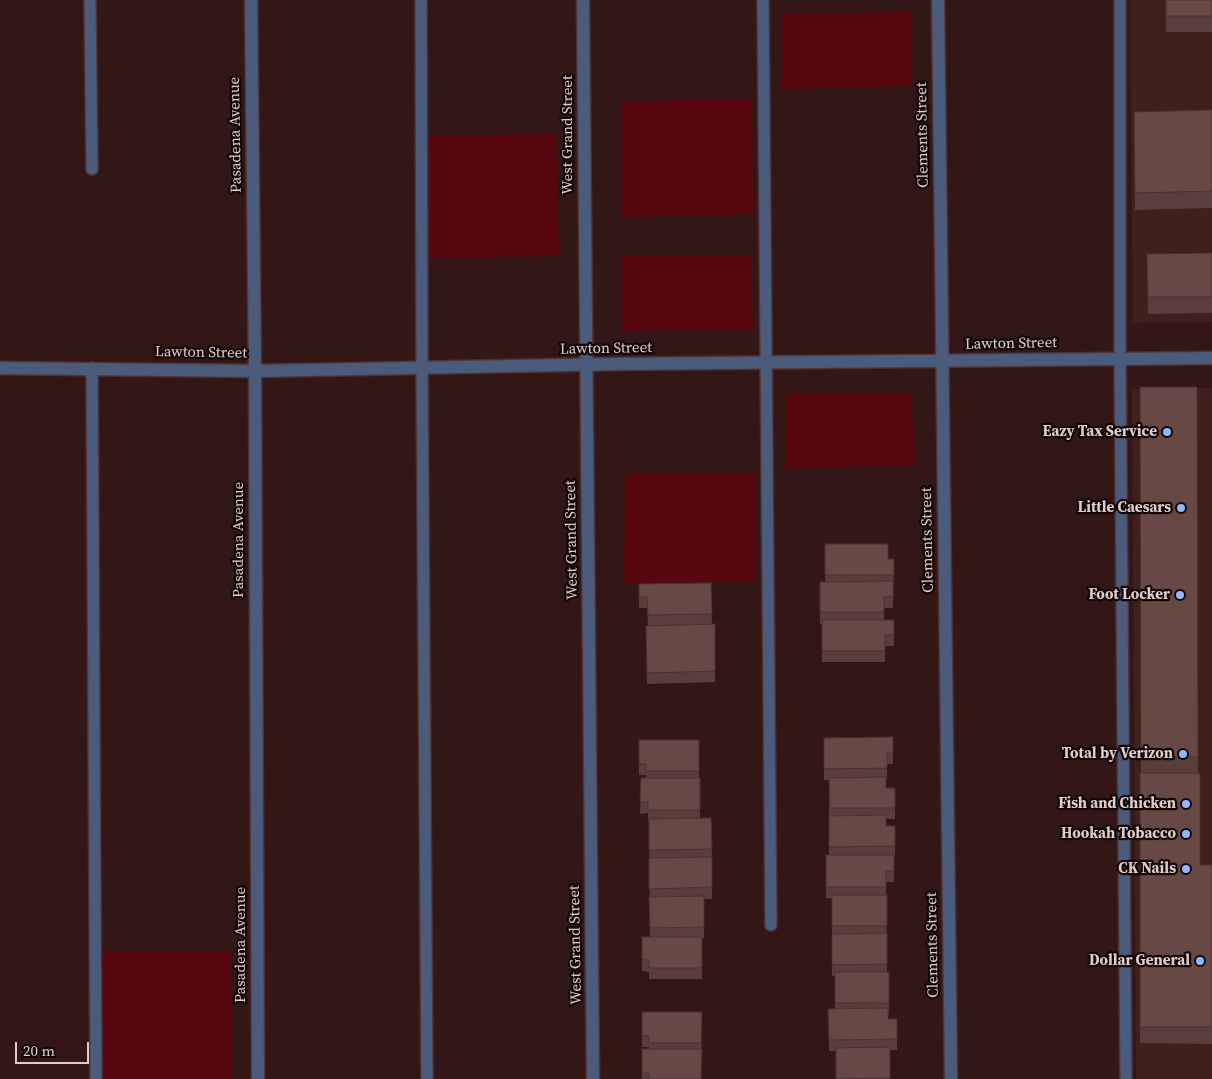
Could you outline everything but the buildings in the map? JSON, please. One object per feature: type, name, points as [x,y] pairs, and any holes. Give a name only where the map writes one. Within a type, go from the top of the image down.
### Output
[{"type":"street","name":"Pasadena Avenue","points":[[251,0],[255,370],[258,1079]]},
{"type":"street","name":"West Grand Street","points":[[583,0],[593,1079]]},
{"type":"street","name":"Clements Street","points":[[938,0],[951,1079]]},
{"type":"street","name":"Lawton Street","points":[[0,368],[255,370],[1212,358]]},
{"type":"lane","points":[[90,0],[92,169]]},
{"type":"lane","points":[[421,0],[428,1079]]},
{"type":"lane","points":[[763,0],[770,926]]},
{"type":"lane","points":[[1120,0],[1120,359],[1126,1079]]},
{"type":"lane","points":[[92,368],[96,1079]]},
{"type":"shaded area","points":[[1130,0],[1212,0],[1212,322],[1133,323]]},
{"type":"shaded area","points":[[911,12],[912,86],[782,89],[782,14]]},
{"type":"shaded area","points":[[752,99],[753,214],[622,217],[621,101]]},
{"type":"shaded area","points":[[556,134],[559,256],[428,258],[426,136]]},
{"type":"shaded area","points":[[751,255],[753,329],[622,331],[622,256]]},
{"type":"shaded area","points":[[1212,388],[1212,1079],[1136,1079],[1132,389]]},
{"type":"shaded area","points":[[786,393],[910,394],[916,465],[786,468]]},
{"type":"shaded area","points":[[755,473],[755,582],[624,583],[625,474]]},
{"type":"shaded area","points":[[101,952],[230,952],[232,1079],[101,1079]]},
{"type":"place","name":"Eazy Tax Service","points":[[1167,432]]},
{"type":"place","name":"Little Caesars","points":[[1181,508]]},
{"type":"place","name":"Foot Locker","points":[[1180,595]]},
{"type":"place","name":"Total by Verizon","points":[[1183,754]]},
{"type":"place","name":"Fish and Chicken","points":[[1186,804]]},
{"type":"place","name":"Hookah Tobacco","points":[[1186,834]]},
{"type":"place","name":"CK Nails","points":[[1186,869]]},
{"type":"place","name":"Dollar General","points":[[1200,961]]}]
